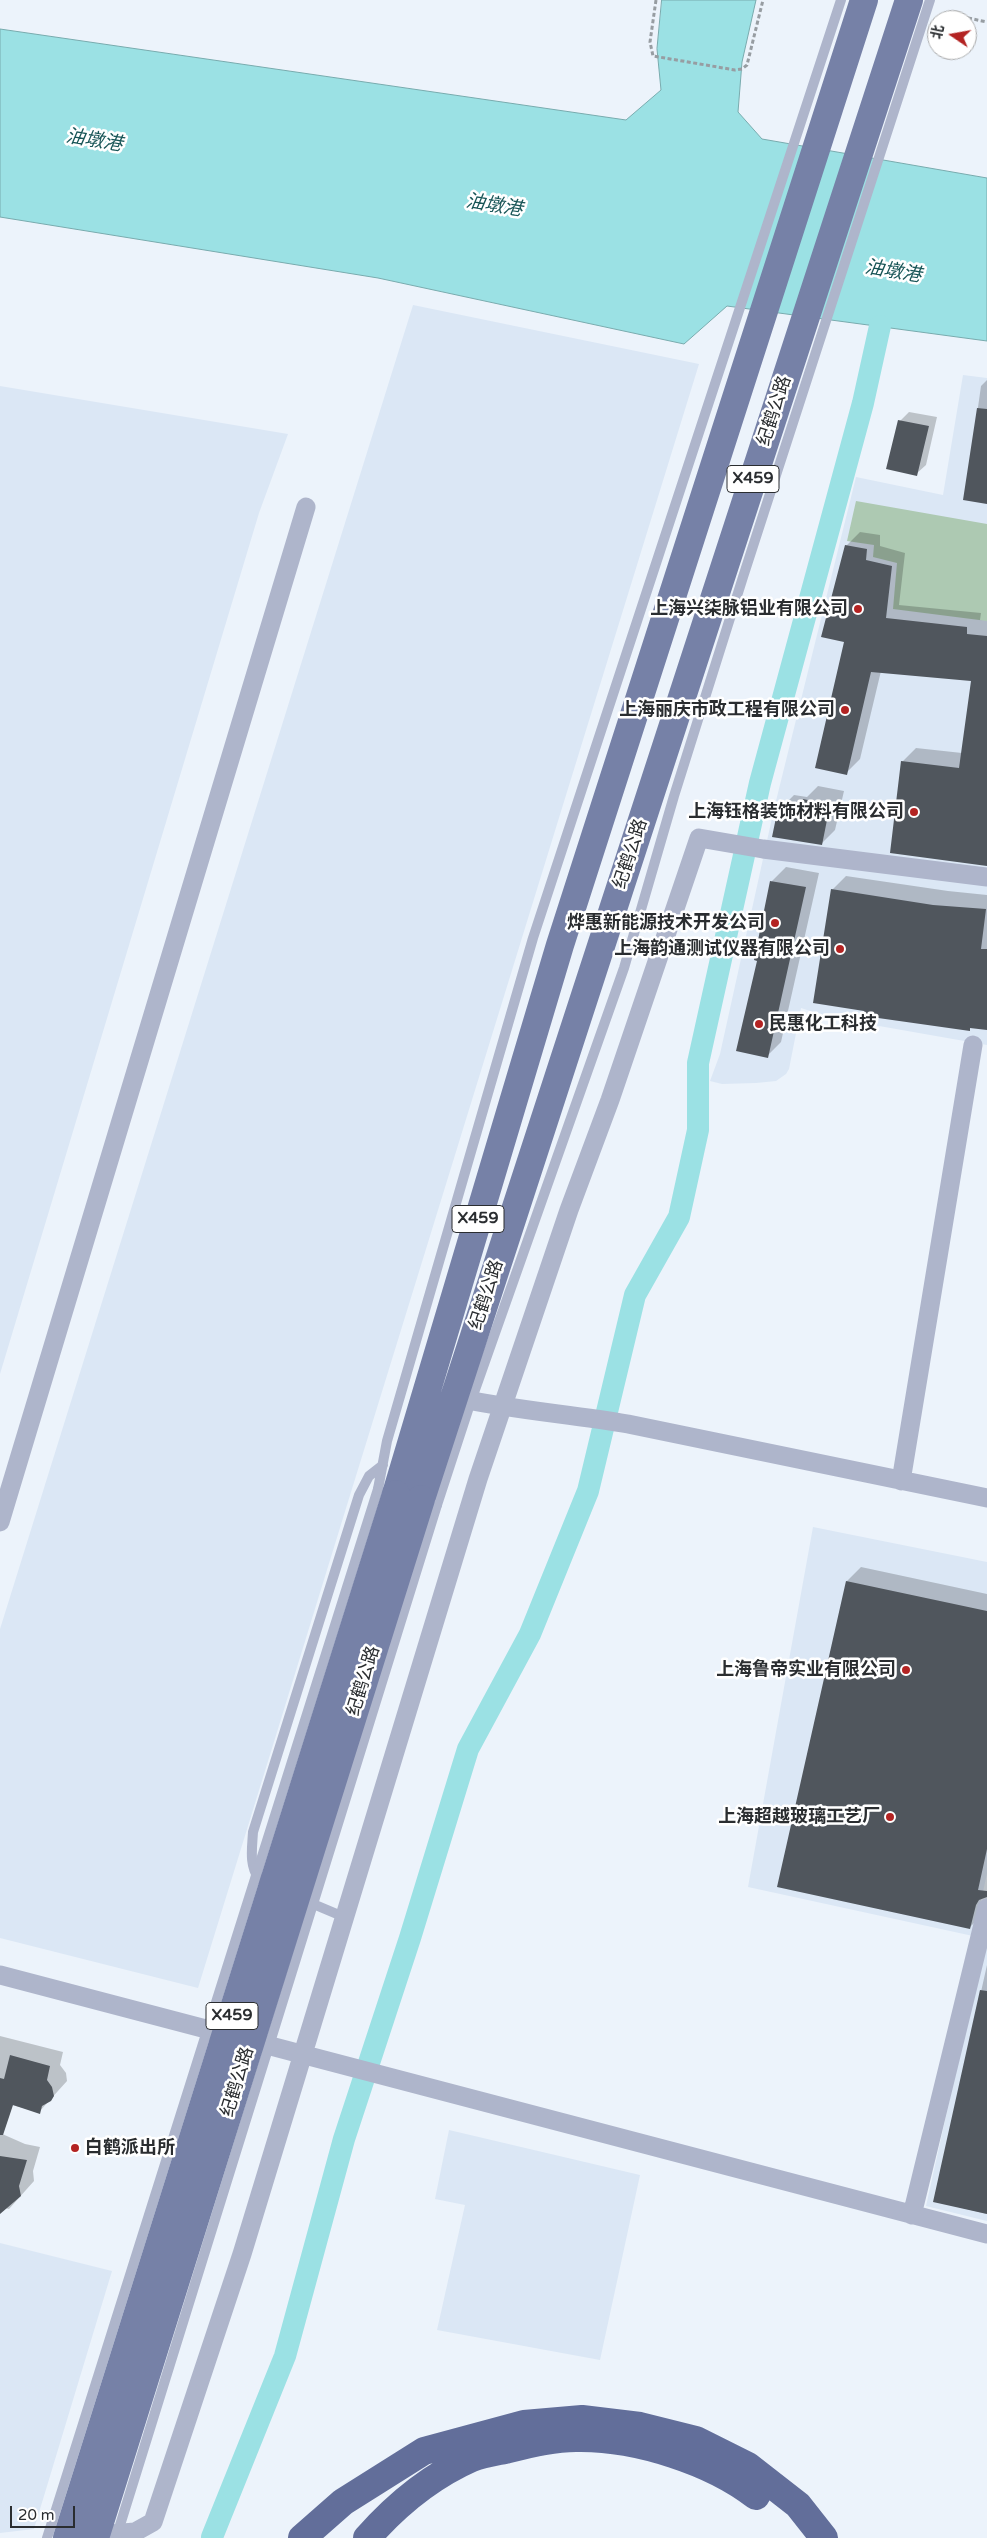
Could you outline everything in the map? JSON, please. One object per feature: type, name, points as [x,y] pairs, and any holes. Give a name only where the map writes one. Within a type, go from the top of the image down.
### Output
[{"type":"highway","points":[[302,2538],[343,2502],[424,2451],[524,2424],[582,2419],[640,2426],[705,2445],[748,2466],[798,2505],[824,2538]]},
{"type":"highway","points":[[367,2538],[385,2517],[426,2484],[473,2458],[526,2445],[580,2438],[634,2444],[688,2459],[739,2483],[785,2518],[802,2538]]},
{"type":"main road","name":"纪鹤公路","points":[[96,2538],[408,1497],[560,945],[864,0]]},
{"type":"main road","name":"纪鹤公路","points":[[67,2538],[408,1497],[462,1399],[597,958],[909,0]]},
{"type":"street","points":[[0,1522],[306,507]]},
{"type":"street","points":[[62,2538],[135,2532],[153,2522],[242,2254],[478,1479],[569,1210],[610,1100],[699,838],[763,849],[987,877]]},
{"type":"street","points":[[901,1481],[973,1045]]},
{"type":"street","points":[[462,1399],[503,1407],[628,1424],[987,1498]]},
{"type":"street","points":[[912,2215],[987,1908]]},
{"type":"street","points":[[0,1974],[987,2234]]},
{"type":"lane","points":[[344,1917],[262,1882],[254,1871],[251,1852],[254,1832],[359,1495],[369,1476],[383,1465],[387,1441],[533,938],[841,0]]},
{"type":"lane","points":[[462,1399],[624,968],[737,596],[930,0]]},
{"type":"lane","points":[[383,1465],[408,1497]]},
{"type":"lane","points":[[47,2538],[408,1497]]},
{"type":"lane","points":[[116,2538],[408,1497]]},
{"type":"path","points":[[656,0],[650,42],[653,56],[735,70],[742,69],[747,65],[763,0]]},
{"type":"shaded area","points":[[413,305],[699,364],[198,1988],[0,1938],[0,1629]]},
{"type":"shaded area","points":[[963,375],[987,378],[987,1045],[828,1017],[801,1008],[789,1069],[786,1074],[776,1081],[756,1083],[722,1084],[710,1081],[720,1054],[774,809],[856,477],[943,495]]},
{"type":"shaded area","points":[[0,386],[288,434],[259,513],[0,1374]]},
{"type":"shaded area","points":[[813,1527],[987,1562],[987,1874],[973,1936],[748,1887]]},
{"type":"shaded area","points":[[987,1932],[987,2221],[926,2206]]},
{"type":"shaded area","points":[[449,2130],[640,2175],[600,2360],[437,2330],[465,2205],[435,2199]]},
{"type":"shaded area","points":[[0,2243],[112,2271],[34,2529],[0,2533]]},
{"type":"green space","points":[[856,501],[987,524],[987,621],[893,609],[897,563],[873,557],[874,545],[847,541]]},
{"type":"water","name":"油墩港","points":[[662,0],[756,0],[742,62],[738,112],[762,139],[987,178],[987,341],[727,306],[684,344],[378,278],[0,217],[0,29],[626,120],[661,90],[657,49]]},
{"type":"building","points":[[977,408],[987,409],[987,504],[963,500]]},
{"type":"building","points":[[898,420],[929,426],[917,476],[886,469]]},
{"type":"building","points":[[845,545],[867,549],[866,560],[892,566],[886,618],[967,627],[967,634],[987,636],[987,866],[890,853],[901,761],[959,768],[971,681],[871,672],[847,775],[815,768],[844,642],[821,637]]},
{"type":"building","points":[[803,799],[830,805],[822,845],[772,837],[778,808],[800,812]]},
{"type":"building","points":[[770,881],[806,887],[768,1058],[736,1051],[757,961],[754,960]]},
{"type":"building","points":[[831,889],[933,905],[986,909],[981,949],[987,949],[987,1030],[970,1028],[970,1031],[864,1016],[864,1011],[813,1003]]},
{"type":"building","points":[[846,1581],[987,1611],[987,1849],[978,1890],[987,1891],[987,1897],[979,1900],[976,1905],[970,1929],[777,1887]]},
{"type":"building","points":[[980,1990],[987,1991],[987,2214],[933,2202]]},
{"type":"building","points":[[10,2055],[50,2066],[47,2080],[52,2087],[54,2096],[51,2101],[42,2106],[40,2114],[13,2105],[3,2135],[0,2135],[0,2078],[4,2079]]},
{"type":"building","points":[[0,2156],[27,2160],[19,2186],[21,2196],[0,2214]]},
{"type":"waterway","points":[[212,2537],[285,2356],[344,2139],[410,1938],[468,1749],[530,1634],[588,1491],[635,1295],[679,1217],[698,1130],[698,1063],[760,783],[863,403],[880,326]]},
{"type":"place","name":"上海兴柒脉铝业有限公司","points":[[858,609]]},
{"type":"place","name":"上海丽庆市政工程有限公司","points":[[845,710]]},
{"type":"place","name":"上海钰格装饰材料有限公司","points":[[914,812]]},
{"type":"place","name":"烨惠新能源技术开发公司","points":[[775,923]]},
{"type":"place","name":"上海韵通测试仪器有限公司","points":[[840,949]]},
{"type":"place","name":"民惠化工科技","points":[[759,1024]]},
{"type":"place","name":"上海鲁帝实业有限公司","points":[[906,1670]]},
{"type":"place","name":"上海超越玻璃工艺厂","points":[[890,1817]]},
{"type":"place","name":"白鹤派出所","points":[[75,2148]]}]
